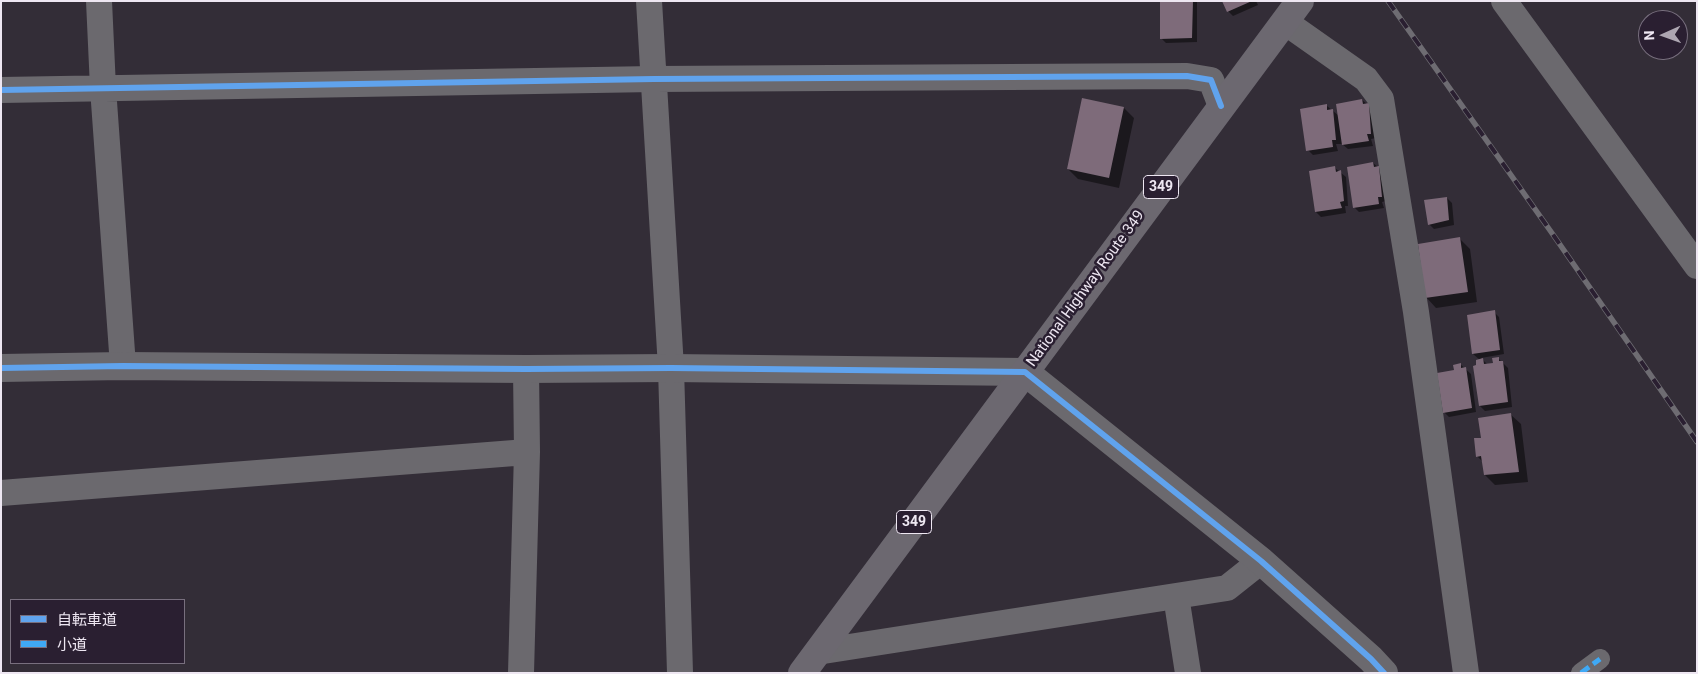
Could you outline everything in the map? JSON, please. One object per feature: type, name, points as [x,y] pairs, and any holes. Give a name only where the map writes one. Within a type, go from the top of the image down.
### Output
[{"type":"highway","name":"National Highway Route 349","points":[[810,662],[1294,7]]},
{"type":"street","points":[[99,1],[103,88],[123,366]]},
{"type":"street","points":[[649,1],[671,368],[680,673]]},
{"type":"street","points":[[1504,1],[1697,266]]},
{"type":"street","points":[[1294,7],[1366,79],[1381,99],[1416,312],[1466,673]]},
{"type":"street","points":[[1,90],[654,79],[1187,76],[1211,80],[1221,106]]},
{"type":"street","points":[[1,368],[123,366],[526,369],[671,368],[1025,372],[1261,561],[1371,659],[1384,673]]},
{"type":"street","points":[[521,673],[527,452],[526,369]]},
{"type":"street","points":[[1,493],[527,452]]},
{"type":"street","points":[[810,662],[1227,588],[1261,561]]},
{"type":"street","points":[[1176,596],[1188,673]]},
{"type":"street","points":[[1581,673],[1600,659]]},
{"type":"building","points":[[1160,1],[1193,1],[1192,38],[1160,39]]},
{"type":"building","points":[[1222,1],[1252,1],[1227,12]]},
{"type":"building","points":[[1082,98],[1124,107],[1109,178],[1067,169]]},
{"type":"building","points":[[1362,99],[1363,104],[1369,103],[1371,134],[1367,134],[1369,141],[1342,145],[1336,104]]},
{"type":"building","points":[[1327,104],[1327,110],[1333,109],[1336,140],[1332,140],[1333,147],[1306,151],[1300,109]]},
{"type":"building","points":[[1373,162],[1374,167],[1379,166],[1382,197],[1378,197],[1379,204],[1353,208],[1347,167]]},
{"type":"building","points":[[1335,166],[1336,172],[1341,170],[1344,201],[1340,202],[1342,208],[1315,212],[1309,171]]},
{"type":"building","points":[[1447,197],[1449,220],[1428,225],[1424,200]]},
{"type":"building","points":[[1460,237],[1468,292],[1425,298],[1418,244]]},
{"type":"building","points":[[1495,310],[1500,350],[1472,354],[1467,315]]},
{"type":"building","points":[[1499,357],[1499,361],[1503,361],[1508,402],[1479,406],[1473,366],[1476,365],[1476,360],[1483,358],[1484,364],[1493,363],[1492,358]]},
{"type":"building","points":[[1461,363],[1461,368],[1466,367],[1472,408],[1443,413],[1437,373],[1454,370],[1453,365]]},
{"type":"building","points":[[1511,413],[1519,472],[1484,475],[1481,456],[1476,457],[1474,438],[1481,438],[1478,418]]},
{"type":"railway","points":[[1388,1],[1697,442]]},
{"type":"marked path","points":[[1581,673],[1600,659]]},
{"type":"cycle path","points":[[1,90],[654,79],[1187,76],[1211,80],[1221,106]]},
{"type":"cycle path","points":[[1,368],[123,366],[526,369],[671,368],[1025,372],[1261,561],[1371,659],[1384,673]]}]
